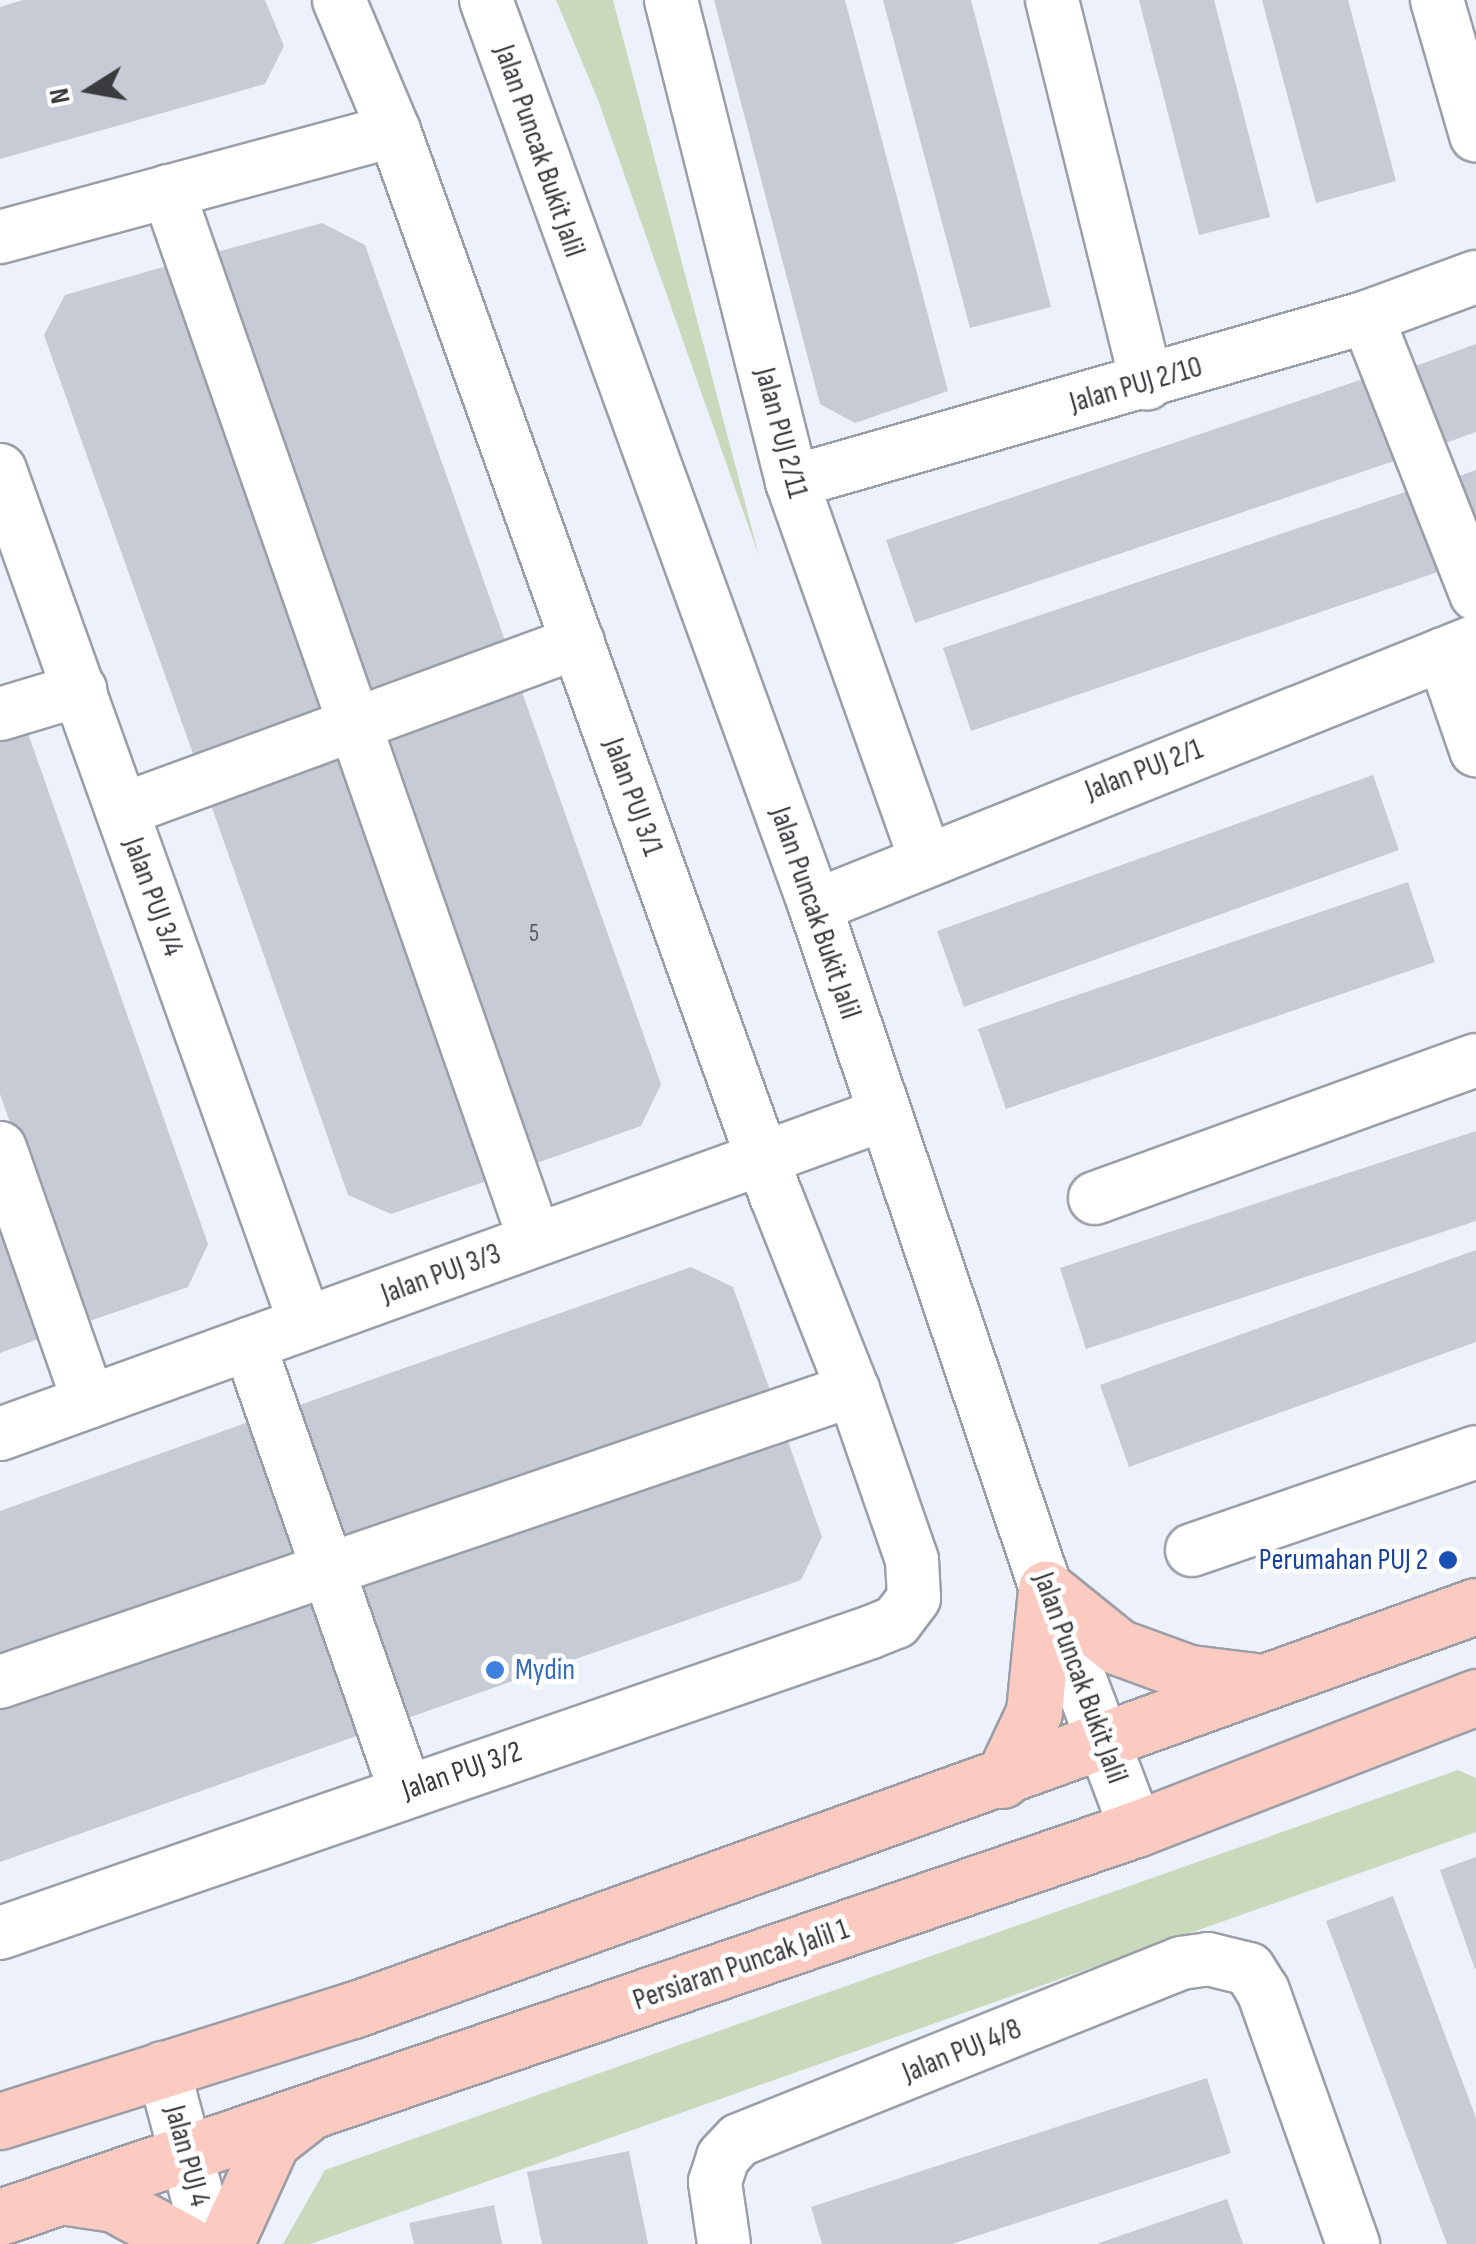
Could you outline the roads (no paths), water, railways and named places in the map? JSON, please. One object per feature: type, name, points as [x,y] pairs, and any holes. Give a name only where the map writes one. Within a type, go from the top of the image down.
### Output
[{"type":"main road","points":[[1046,1589],[1118,1648],[1189,1673],[1268,1683]]},
{"type":"main road","points":[[1002,1780],[1034,1712],[1046,1589]]},
{"type":"main road","points":[[0,2121],[353,2010],[1104,1744],[1476,1606]]},
{"type":"main road","name":"Persiaran Puncak Jalil 1","points":[[0,2217],[1136,1829],[1476,1696]]},
{"type":"main road","points":[[225,2244],[272,2141],[306,2114]]},
{"type":"main road","points":[[60,2196],[114,2204],[187,2244]]},
{"type":"street","name":"Jalan PUJ 3/1","points":[[339,0],[394,131],[763,1157],[853,1390],[912,1560],[914,1598]]},
{"type":"street","name":"Jalan Puncak Bukit Jalil","points":[[486,0],[814,906],[1046,1589],[1136,1829]]},
{"type":"street","name":"Jalan PUJ 2/11","points":[[671,0],[792,482],[925,857]]},
{"type":"street","points":[[1052,0],[1147,383]]},
{"type":"street","points":[[1438,0],[1476,135]]},
{"type":"street","points":[[0,238],[394,131]]},
{"type":"street","points":[[168,191],[534,1240]]},
{"type":"street","name":"Jalan PUJ 2/10","points":[[792,482],[1147,383],[1367,317],[1476,277]]},
{"type":"street","points":[[1367,317],[1476,594]]},
{"type":"street","name":"Jalan PUJ 3/4","points":[[0,470],[305,1323]]},
{"type":"street","points":[[122,810],[578,642]]},
{"type":"street","points":[[1459,647],[1476,750]]},
{"type":"street","name":"Jalan PUJ 2/1","points":[[814,906],[925,857],[1459,647]]},
{"type":"street","points":[[0,714],[80,690]]},
{"type":"street","points":[[1094,1198],[1476,1060]]},
{"type":"street","name":"Jalan PUJ 3/3","points":[[0,1434],[882,1115]]},
{"type":"street","points":[[0,1148],[89,1402]]},
{"type":"street","points":[[249,1344],[405,1790]]},
{"type":"street","points":[[0,1682],[853,1390]]},
{"type":"street","points":[[1192,1550],[1476,1452]]},
{"type":"street","name":"Jalan PUJ 3/2","points":[[1,1929],[870,1632],[896,1622],[914,1598]]},
{"type":"street","name":"Jalan PUJ 4/8","points":[[724,2244],[716,2182],[723,2158],[739,2140],[1181,1963],[1208,1958],[1249,1969],[1263,1991],[1353,2244]]},
{"type":"street","name":"Jalan PUJ 4","points":[[163,2068],[210,2244]]},
{"type":"place","name":"Perumahan PUJ 2","points":[[1448,1560]]},
{"type":"place","name":"Mydin","points":[[495,1670]]}]
